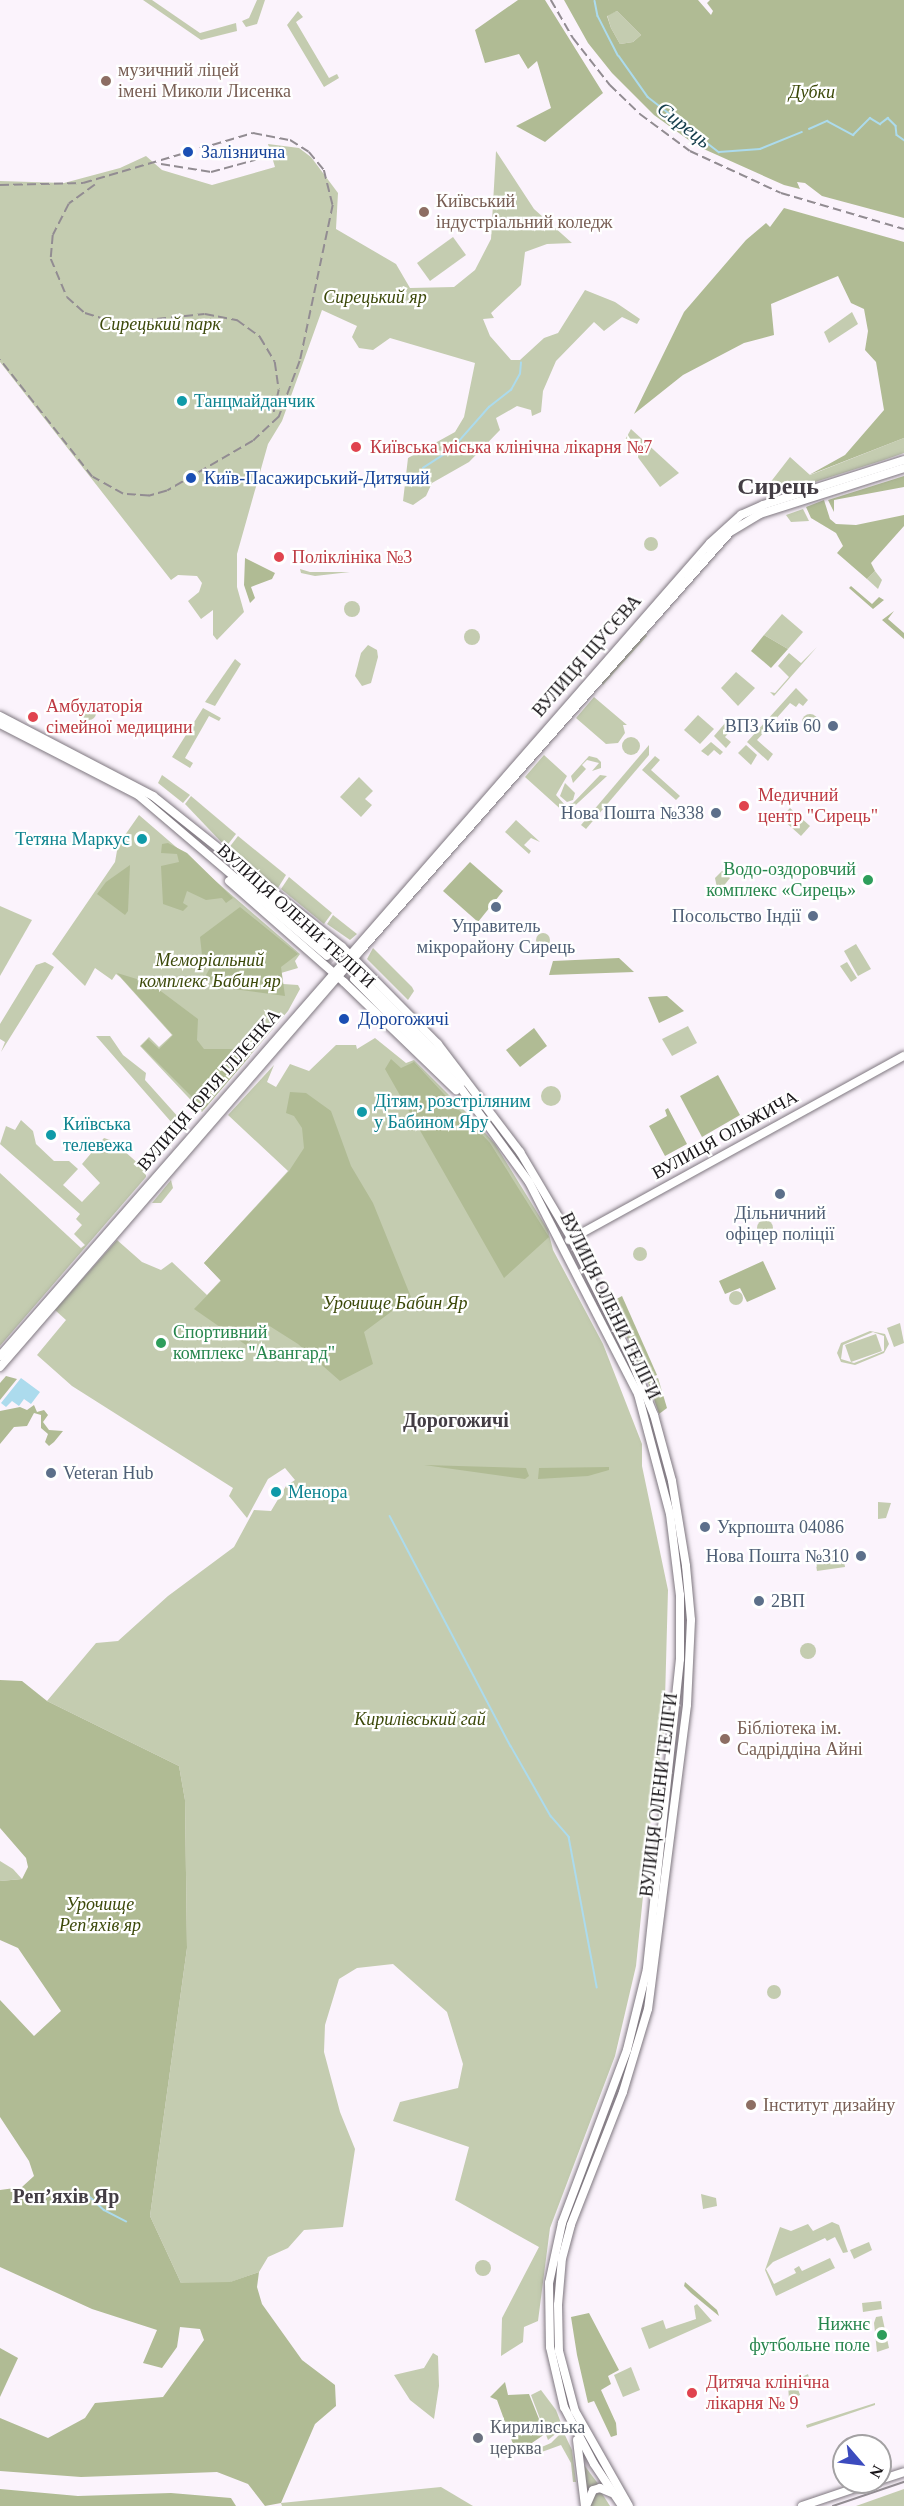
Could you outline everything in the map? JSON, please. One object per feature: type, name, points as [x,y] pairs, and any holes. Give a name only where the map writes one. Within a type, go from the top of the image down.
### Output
[{"type":"main road","name":"ВУЛИЦЯ ЩУСЄВА","points":[[352,956],[727,526],[763,505],[904,460]]},
{"type":"main road","name":"ВУЛИЦЯ ЩУСЄВА","points":[[352,956],[730,532],[760,514],[904,468]]},
{"type":"main road","name":"ВУЛИЦЯ ОЛЕНИ ТЕЛІГИ","points":[[0,716],[143,788],[352,956],[438,1044],[486,1103],[567,1240],[631,1359],[654,1415],[678,1512],[691,1620],[687,1705],[673,1796],[655,1977],[636,2054],[571,2225],[559,2281],[560,2351],[571,2401],[583,2431],[629,2506]]},
{"type":"main road","name":"ВУЛИЦЯ ОЛЕНИ ТЕЛІГИ","points":[[0,724],[129,789],[329,953],[203,838]]},
{"type":"main road","name":"ВУЛИЦЯ ОЛЕНИ ТЕЛІГИ","points":[[196,846],[237,889],[336,974],[478,1110]]},
{"type":"main road","name":"ВУЛИЦЯ ЮРІЯ ІЛЛЄНКА","points":[[0,1367],[112,1233],[352,956]]},
{"type":"main road","name":"ВУЛИЦЯ ОЛЕНИ ТЕЛІГИ","points":[[486,1103],[356,976],[478,1110],[516,1162],[567,1240],[624,1362],[646,1418],[669,1514],[681,1623],[678,1706],[643,1991],[613,2092],[562,2223],[549,2283],[548,2324],[555,2374],[576,2434],[622,2506]]},
{"type":"main road","name":"ВУЛИЦЯ ОЛЬЖИЧА","points":[[567,1240],[904,1056]]},
{"type":"main road","name":"ВУЛИЦЯ ЮРІЯ ІЛЛЄНКА","points":[[0,1356],[112,1233]]},
{"type":"main road","points":[[576,2434],[585,2506]]},
{"type":"main road","points":[[585,2506],[589,2495],[597,2488],[617,2497]]},
{"type":"main road","points":[[802,2506],[838,2494]]},
{"type":"green space","points":[[143,0],[152,0],[200,33],[236,23],[237,31],[201,40]]},
{"type":"green space","points":[[257,0],[265,0],[257,24],[246,27],[242,21],[249,18]]},
{"type":"green space","points":[[518,0],[545,0],[603,93],[545,142],[516,126],[551,108],[537,61],[528,69],[519,54],[485,63],[475,30]]},
{"type":"green space","name":"Дубки","points":[[564,0],[698,0],[711,15],[713,11],[707,3],[710,0],[904,0],[904,218],[822,196],[805,183],[797,182],[800,189],[784,185],[697,146],[654,115],[612,73],[588,43]],"holes":[[[617,11],[641,35],[633,42],[620,44],[607,16]]]},
{"type":"green space","points":[[298,11],[303,17],[296,22],[329,78],[337,74],[339,78],[324,87],[287,25]]},
{"type":"green space","points":[[617,11],[641,35],[633,42],[620,44],[611,28],[607,15]]},
{"type":"green space","name":"Сирецький парк","points":[[268,144],[299,148],[311,157],[338,193],[336,229],[396,264],[410,288],[454,287],[475,270],[491,239],[496,151],[534,209],[572,243],[547,244],[525,252],[521,285],[491,313],[494,318],[483,319],[490,336],[511,360],[520,360],[544,338],[558,333],[585,290],[615,302],[640,319],[637,324],[622,317],[604,331],[594,322],[556,361],[543,391],[541,412],[532,416],[531,410],[517,406],[496,418],[500,430],[469,462],[432,483],[426,496],[413,505],[403,501],[408,458],[455,432],[464,417],[475,363],[390,338],[373,350],[359,348],[352,337],[357,326],[322,310],[282,421],[268,444],[237,554],[237,587],[244,612],[217,640],[213,635],[213,610],[201,619],[188,601],[199,592],[202,583],[197,576],[178,575],[171,580],[0,362],[0,181],[64,183],[120,168],[146,156],[162,170],[212,185],[275,167]]},
{"type":"green space","points":[[784,208],[904,242],[904,438],[809,475],[845,455],[884,410],[876,362],[865,350],[868,331],[864,309],[851,303],[838,276],[771,304],[774,335],[744,343],[683,375],[634,414],[684,312],[746,240],[766,223],[770,227]]},
{"type":"green space","points":[[453,237],[466,255],[430,281],[417,263]]},
{"type":"green space","points":[[852,312],[858,324],[829,343],[824,332]]},
{"type":"green space","points":[[631,429],[679,473],[660,487],[625,440]]},
{"type":"green space","points":[[904,438],[904,453],[790,490],[777,492],[766,488],[790,457],[810,475]]},
{"type":"green space","points":[[904,476],[904,487],[834,500],[834,512],[828,500]]},
{"type":"green space","points":[[824,500],[830,519],[836,524],[856,525],[904,515],[904,526],[871,563],[875,571],[867,579],[837,553],[843,546],[836,533],[811,518],[806,507]]},
{"type":"green space","points":[[803,509],[809,521],[791,522],[786,515]]},
{"type":"green space","points":[[651,537],[656,539],[658,544],[656,549],[651,551],[646,549],[644,544],[646,539]]},
{"type":"green space","points":[[245,558],[275,573],[272,579],[251,587],[255,598],[250,603],[244,585]]},
{"type":"green space","points":[[300,569],[310,572],[350,572],[315,576],[301,573]]},
{"type":"green space","points":[[875,571],[882,580],[878,589],[867,579]]},
{"type":"green space","points":[[851,586],[872,604],[879,597],[884,600],[873,609],[849,588]]},
{"type":"green space","points":[[349,601],[355,601],[360,609],[358,615],[349,617],[344,612],[344,606]]},
{"type":"green space","points":[[894,611],[888,619],[904,633],[904,639],[882,620]]},
{"type":"green space","points":[[782,614],[803,632],[788,649],[764,635]]},
{"type":"green space","points":[[469,629],[475,629],[480,637],[478,643],[469,645],[464,640],[464,634]]},
{"type":"green space","points":[[645,633],[647,636],[603,685],[601,683]]},
{"type":"green space","points":[[764,635],[788,649],[771,668],[751,651]]},
{"type":"green space","points":[[368,645],[377,650],[378,657],[371,683],[362,686],[355,676],[361,653]]},
{"type":"green space","points":[[817,647],[774,696],[770,692],[775,693],[789,677],[778,666],[789,653],[801,663]]},
{"type":"green space","points":[[235,659],[241,664],[215,706],[205,702]]},
{"type":"green space","points":[[736,672],[755,688],[738,706],[721,688]]},
{"type":"green space","points":[[796,688],[808,700],[803,706],[799,703],[796,707],[790,703],[757,740],[773,754],[768,761],[747,742]]},
{"type":"green space","points":[[594,697],[627,725],[623,725],[625,733],[618,743],[606,744],[576,718]]},
{"type":"green space","points":[[86,706],[92,706],[96,713],[92,720],[86,720],[82,716],[82,710]]},
{"type":"green space","points":[[203,708],[221,718],[219,721],[209,716],[185,758],[193,763],[190,768],[172,757]]},
{"type":"green space","points":[[810,714],[818,722],[810,730],[802,722]]},
{"type":"green space","points":[[698,715],[714,729],[700,744],[684,730]]},
{"type":"green space","points":[[726,722],[733,728],[725,737],[731,742],[726,748],[714,736]]},
{"type":"green space","points":[[631,737],[637,740],[640,746],[637,752],[631,755],[625,752],[622,746],[625,740]]},
{"type":"green space","points":[[711,742],[723,752],[720,755],[714,750],[708,756],[701,751]]},
{"type":"green space","points":[[649,745],[649,755],[586,829],[581,825]]},
{"type":"green space","points":[[746,745],[757,755],[751,765],[738,753]]},
{"type":"green space","points":[[544,755],[567,776],[556,795],[565,805],[573,803],[600,775],[607,776],[566,814],[525,777]]},
{"type":"green space","points":[[589,756],[601,762],[601,768],[592,771],[599,763],[587,760],[582,765],[586,769],[573,783],[571,776]]},
{"type":"green space","points":[[655,756],[660,760],[651,770],[680,796],[676,800],[642,770]]},
{"type":"green space","points":[[162,775],[190,795],[183,803],[158,783]]},
{"type":"green space","points":[[359,777],[373,791],[365,799],[372,805],[361,817],[340,797]]},
{"type":"green space","points":[[565,783],[575,793],[573,800],[567,802],[560,796]]},
{"type":"green space","points":[[191,796],[236,834],[226,847],[185,804]]},
{"type":"green space","points":[[790,808],[810,826],[801,836],[781,818]]},
{"type":"green space","name":"Меморіальний комплекс Бабин яр","points":[[139,815],[300,954],[295,961],[298,968],[281,973],[283,984],[298,985],[300,989],[288,1011],[202,1112],[140,1046],[149,1037],[159,1047],[172,1035],[120,977],[116,974],[112,980],[95,968],[85,986],[52,954],[115,862],[118,845]]},
{"type":"green space","points":[[516,820],[540,842],[531,838],[524,845],[531,851],[529,854],[505,832]]},
{"type":"green space","points":[[238,836],[286,875],[278,888],[228,849]]},
{"type":"green space","points":[[168,843],[187,853],[233,898],[226,903],[222,898],[206,900],[187,891],[183,903],[188,906],[183,911],[163,904],[161,866],[179,862],[177,854],[161,853],[162,844]]},
{"type":"green space","points":[[470,862],[503,891],[478,922],[443,891]]},
{"type":"green space","points":[[130,865],[128,911],[125,915],[97,894],[106,882]]},
{"type":"green space","points":[[722,871],[730,878],[718,893],[715,878]]},
{"type":"green space","points":[[289,877],[332,913],[324,924],[281,889]]},
{"type":"green space","points":[[0,906],[32,920],[0,976]]},
{"type":"green space","points":[[240,907],[298,954],[281,967],[285,996],[218,987],[206,975],[215,959],[202,955],[200,937]]},
{"type":"green space","points":[[333,915],[357,934],[350,940],[327,924]]},
{"type":"green space","points":[[543,933],[548,935],[550,940],[548,945],[543,947],[538,945],[536,940],[538,935]]},
{"type":"green space","points":[[856,944],[871,969],[858,976],[844,951]]},
{"type":"green space","points":[[373,948],[412,987],[414,991],[408,1000],[367,959]]},
{"type":"green space","points":[[619,958],[634,972],[549,975],[553,961]]},
{"type":"green space","points":[[45,962],[54,967],[1,1052],[5,1042],[0,1039],[0,1024],[36,965]]},
{"type":"green space","points":[[847,962],[857,978],[851,982],[840,966]]},
{"type":"green space","points":[[117,973],[150,983],[198,1019],[197,1040],[204,1049],[240,1049],[250,1056],[204,1109],[141,1046],[148,1039],[159,1049],[173,1035]]},
{"type":"green space","points":[[667,996],[684,1011],[659,1023],[648,997]]},
{"type":"green space","points":[[688,1026],[697,1043],[672,1056],[662,1039]]},
{"type":"green space","points":[[534,1028],[547,1046],[520,1067],[506,1050]]},
{"type":"green space","points":[[96,1036],[110,1036],[123,1055],[146,1073],[145,1080],[180,1119],[172,1123]]},
{"type":"green space","name":"Кирилівський гай","points":[[375,1038],[406,1063],[414,1060],[472,1118],[495,1144],[548,1230],[553,1250],[603,1344],[642,1444],[642,1466],[668,1590],[664,1736],[653,1796],[636,1966],[615,2056],[550,2228],[538,2321],[524,2327],[523,2342],[501,2356],[502,2318],[539,2247],[455,2200],[469,2147],[393,2121],[400,2102],[458,2088],[463,2064],[447,2012],[393,1964],[357,1968],[339,1979],[325,2025],[324,2052],[340,2112],[355,2149],[343,2227],[304,2230],[288,2248],[268,2257],[259,2272],[225,2284],[181,2283],[150,2216],[187,1948],[185,1800],[179,1766],[47,1701],[96,1643],[118,1641],[168,1596],[234,1547],[254,1510],[271,1511],[286,1486],[295,1480],[285,1468],[268,1479],[247,1518],[229,1496],[233,1488],[72,1386],[37,1355],[66,1320],[55,1310],[117,1240],[142,1262],[161,1270],[172,1262],[207,1295],[221,1280],[204,1263],[288,1171],[228,1115],[274,1065],[267,1082],[276,1087],[290,1064],[309,1071],[336,1045],[356,1045],[357,1049]]},
{"type":"green space","points":[[391,1059],[401,1068],[414,1062],[490,1143],[549,1237],[504,1278],[385,1069]]},
{"type":"green space","points":[[718,1075],[740,1115],[702,1137],[680,1096]]},
{"type":"green space","points":[[551,1086],[558,1089],[561,1096],[558,1103],[551,1106],[544,1103],[541,1096],[544,1089]]},
{"type":"green space","name":"Урочище Бабин Яр","points":[[290,1092],[306,1093],[331,1111],[351,1166],[373,1203],[411,1297],[364,1332],[373,1364],[340,1381],[298,1344],[268,1325],[246,1345],[194,1309],[221,1281],[204,1263],[289,1171],[304,1148],[302,1128],[294,1116],[286,1113]]},
{"type":"green space","points":[[668,1108],[687,1144],[665,1156],[649,1126],[667,1116],[665,1110]]},
{"type":"green space","points":[[21,1120],[33,1131],[36,1144],[54,1161],[69,1161],[78,1169],[63,1185],[82,1202],[100,1183],[82,1164],[104,1138],[113,1141],[141,1166],[163,1141],[168,1144],[146,1170],[146,1177],[0,1346],[0,1173],[81,1248],[85,1245],[74,1234],[82,1225],[76,1219],[80,1214],[0,1144],[6,1126],[15,1130]]},
{"type":"green space","points":[[171,1180],[173,1188],[161,1203],[152,1203]]},
{"type":"green space","points":[[765,1220],[771,1222],[773,1228],[771,1234],[765,1236],[759,1234],[757,1228],[759,1222]]},
{"type":"green space","points":[[637,1247],[643,1247],[647,1254],[643,1261],[637,1261],[633,1257],[633,1251]]},
{"type":"green space","points":[[763,1261],[776,1289],[747,1302],[740,1288],[725,1294],[719,1281]]},
{"type":"green space","points":[[736,1291],[741,1293],[743,1298],[741,1303],[736,1305],[731,1303],[729,1298],[731,1293]]},
{"type":"green space","points":[[622,1296],[657,1375],[646,1379],[611,1302]]},
{"type":"green space","points":[[900,1323],[904,1343],[894,1347],[887,1328]]},
{"type":"green space","points":[[870,1331],[885,1334],[889,1344],[884,1353],[855,1365],[841,1362],[837,1353],[841,1343]],"holes":[[[873,1332],[884,1336],[884,1351],[854,1363],[841,1359],[843,1345]]]},
{"type":"green space","points":[[876,1334],[882,1351],[851,1362],[845,1345]]},
{"type":"green space","points":[[6,1376],[17,1379],[0,1400],[0,1383]]},
{"type":"green space","points":[[658,1378],[667,1408],[659,1414],[648,1382]]},
{"type":"green space","points":[[34,1405],[37,1412],[44,1410],[48,1415],[43,1422],[49,1430],[63,1431],[54,1442],[49,1446],[45,1442],[48,1434],[41,1428],[41,1415],[34,1413],[27,1426],[14,1427],[0,1444],[0,1411],[20,1407],[27,1410]]},
{"type":"green space","points":[[424,1465],[526,1468],[529,1476],[525,1479]]},
{"type":"green space","points":[[609,1467],[609,1470],[588,1476],[538,1479],[539,1468]]},
{"type":"green space","points":[[878,1502],[891,1503],[886,1518],[878,1519]]},
{"type":"green space","points":[[843,1554],[845,1567],[817,1571],[815,1559]]},
{"type":"green space","points":[[808,1643],[816,1651],[808,1659],[800,1651]]},
{"type":"green space","name":"Урочище Реп'яхів яр","points":[[0,1680],[22,1681],[47,1701],[179,1766],[185,1800],[187,1948],[150,2216],[181,2283],[230,2282],[259,2272],[257,2287],[262,2304],[302,2360],[335,2385],[336,2406],[315,2424],[281,2503],[265,2506],[248,2484],[217,2472],[81,2477],[0,2471],[0,2418],[48,2438],[85,2418],[95,2403],[163,2397],[204,2340],[200,2329],[180,2327],[177,2347],[162,2368],[143,2363],[157,2330],[92,2309],[0,2267],[0,2190],[22,2187],[34,2176],[29,2161],[0,2117],[0,2000],[34,2036],[61,2011],[18,1948],[0,1940],[0,1881],[22,1879],[28,1867],[26,1858],[0,1828]]},
{"type":"green space","points":[[0,1861],[13,1869],[22,1879],[0,1881]]},
{"type":"green space","points":[[771,1985],[777,1985],[781,1992],[777,1999],[771,1999],[767,1995],[767,1989]]},
{"type":"green space","points":[[701,2194],[716,2198],[717,2206],[703,2209]]},
{"type":"green space","points":[[832,2222],[839,2225],[848,2252],[843,2253],[835,2237],[827,2241],[825,2238],[773,2262],[766,2269],[774,2284],[796,2273],[794,2269],[799,2266],[802,2271],[830,2258],[835,2268],[776,2296],[765,2270],[780,2227],[791,2231],[808,2224],[813,2231]]},
{"type":"green space","points":[[869,2242],[872,2250],[854,2259],[850,2250]]},
{"type":"green space","points":[[483,2260],[491,2268],[483,2276],[475,2268]]},
{"type":"green space","points":[[685,2282],[717,2310],[719,2316],[684,2286]]},
{"type":"green space","points":[[881,2301],[882,2309],[863,2312],[862,2303]]},
{"type":"green space","points":[[697,2304],[712,2321],[649,2349],[641,2328],[663,2320],[666,2329],[696,2319],[694,2306]]},
{"type":"green space","points":[[589,2313],[619,2370],[608,2376],[611,2384],[601,2390],[616,2423],[617,2435],[611,2437],[594,2401],[588,2403],[577,2355],[571,2317]]},
{"type":"green space","name":"Нижнє футбольне поле","points":[[882,2316],[889,2348],[877,2352],[874,2323],[876,2317]]},
{"type":"green space","points":[[0,2348],[18,2358],[0,2397]]},
{"type":"green space","points":[[433,2353],[438,2356],[439,2386],[434,2419],[410,2400],[394,2375],[424,2368]]},
{"type":"green space","points":[[631,2367],[640,2390],[623,2397],[614,2375]]},
{"type":"green space","points":[[808,2374],[811,2385],[798,2389],[800,2395],[789,2400],[788,2384]]},
{"type":"green space","points":[[505,2382],[508,2395],[529,2394],[545,2434],[526,2447],[522,2444],[505,2450],[513,2444],[497,2400],[490,2397]]},
{"type":"green space","points":[[541,2390],[556,2410],[563,2428],[548,2440],[531,2395]]},
{"type":"green space","points":[[875,2403],[875,2405],[807,2428],[806,2425]]},
{"type":"green space","points":[[563,2431],[572,2450],[576,2482],[573,2482],[571,2463],[561,2445],[539,2453],[537,2449],[551,2443]]},
{"type":"green space","points":[[584,2465],[599,2485],[585,2496]]},
{"type":"green space","points":[[441,2487],[473,2506],[282,2506],[281,2503]]},
{"type":"green space","points":[[0,2489],[78,2496],[171,2493],[231,2498],[236,2506],[0,2506]]},
{"type":"green space","points":[[904,2489],[904,2506],[856,2506],[892,2494]]},
{"type":"green space","points":[[601,2492],[610,2506],[590,2506],[594,2495]]},
{"type":"water","points":[[21,1378],[40,1392],[31,1404],[24,1399],[19,1406],[12,1401],[6,1407],[1,1403]]},
{"type":"waterway","name":"Сирець","points":[[595,1],[598,16],[618,55]]},
{"type":"waterway","name":"Сирець","points":[[619,56],[648,97],[719,152],[760,149],[802,132]]},
{"type":"waterway","name":"Сирець","points":[[809,129],[827,121],[853,135],[870,118],[880,124],[888,118],[896,126],[897,135],[904,140]]},
{"type":"waterway","points":[[423,468],[452,449],[489,407],[511,390],[520,374],[521,363]]},
{"type":"waterway","points":[[390,1516],[511,1746],[551,1816],[569,1837],[597,1987]]},
{"type":"waterway","points":[[88,2195],[104,2210],[126,2221]]},
{"type":"tunnel","points":[[331,950],[358,974]]},
{"type":"tunnel","points":[[327,956],[354,979]]},
{"type":"tram line","points":[[833,2506],[904,2482]]},
{"type":"railway","points":[[551,0],[573,38],[610,85],[640,114],[690,151],[781,193],[904,229]]},
{"type":"railway","points":[[0,185],[83,183],[253,133],[290,140],[309,152],[324,170],[333,205],[300,361],[279,417],[253,441],[167,491],[149,496],[123,494],[92,477],[0,360]]},
{"type":"railway","points":[[161,164],[211,172],[255,160]]},
{"type":"railway","points":[[95,185],[69,204],[53,235],[51,259],[67,297],[85,313],[117,323],[205,314],[237,320],[260,337],[275,362],[279,390],[273,415]]},
{"type":"place","name":"музичний ліцей імені Миколи Лисенка","points":[[106,81]]},
{"type":"place","name":"Залізнична","points":[[188,152]]},
{"type":"place","name":"Київський індустріальний коледж","points":[[424,212]]},
{"type":"place","name":"Танцмайданчик","points":[[182,401]]},
{"type":"place","name":"Київська міська клінічна лікарня №7","points":[[356,447]]},
{"type":"place","name":"Київ-Пасажирський-Дитячий","points":[[191,478]]},
{"type":"place","name":"Поліклініка №3","points":[[279,557]]},
{"type":"place","name":"Амбулаторія сімейної медицини","points":[[33,717]]},
{"type":"place","name":"ВПЗ Київ 60","points":[[833,726]]},
{"type":"place","name":"Медичний центр \"Сирець\"","points":[[744,806]]},
{"type":"place","name":"Нова Пошта №338","points":[[716,813]]},
{"type":"place","name":"Тетяна Маркус","points":[[142,839]]},
{"type":"place","name":"Водо-оздоровчий комплекс «Сирець»","points":[[868,880]]},
{"type":"place","name":"Управитель мікрорайону Сирець","points":[[496,907]]},
{"type":"place","name":"Посольство Індії","points":[[813,916]]},
{"type":"place","name":"Дорогожичі","points":[[344,1019]]},
{"type":"place","name":"Дітям, розстріляним у Бабином Яру","points":[[362,1112]]},
{"type":"place","name":"Київська телевежа","points":[[51,1135]]},
{"type":"place","name":"Дільничний офіцер поліції","points":[[780,1194]]},
{"type":"place","name":"Спортивний комплекс \"Авангард\"","points":[[161,1343]]},
{"type":"place","name":"Veteran Hub","points":[[51,1473]]},
{"type":"place","name":"Менора","points":[[276,1492]]},
{"type":"place","name":"Укрпошта 04086","points":[[705,1527]]},
{"type":"place","name":"Нова Пошта №310","points":[[861,1556]]},
{"type":"place","name":"2ВП","points":[[759,1601]]},
{"type":"place","name":"Бібліотека ім. Садріддіна Айні","points":[[725,1739]]},
{"type":"place","name":"Інститут дизайну","points":[[751,2105]]},
{"type":"place","name":"Нижнє футбольне поле","points":[[882,2335]]},
{"type":"place","name":"Дитяча клінічна лікарня № 9","points":[[692,2393]]},
{"type":"place","name":"Кирилівська церква","points":[[478,2438]]},
{"type":"district","name":"Сирець","points":[[778,487]]},
{"type":"district","name":"Дорогожичі","points":[[456,1420]]},
{"type":"district","name":"Репʼяхів Яр","points":[[66,2196]]},
{"type":"park label","name":"Сирецький яр","points":[[375,297]]}]
